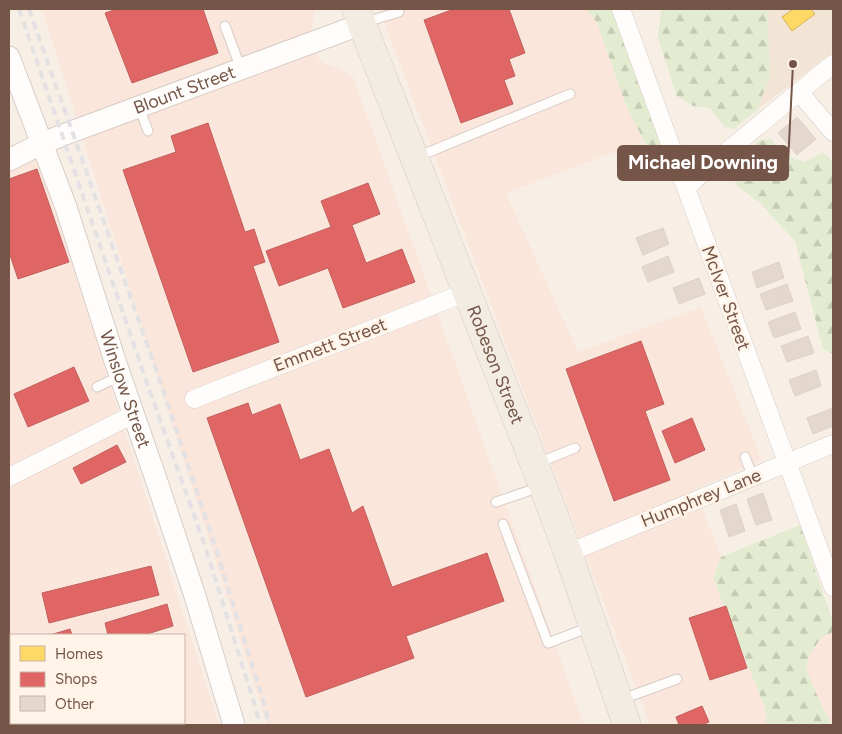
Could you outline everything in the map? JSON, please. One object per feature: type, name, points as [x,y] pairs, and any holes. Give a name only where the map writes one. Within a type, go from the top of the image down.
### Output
[{"type":"main road","name":"Robeson Street","points":[[359,16],[539,475],[568,552],[622,713]]},
{"type":"street","name":"McIver Street","points":[[621,9],[833,587]]},
{"type":"street","name":"Blount Street","points":[[9,160],[41,144],[240,69],[359,16]]},
{"type":"street","name":"Winslow Street","points":[[9,57],[66,207],[195,596],[234,725]]},
{"type":"street","points":[[686,188],[714,162],[833,64]]},
{"type":"street","points":[[798,92],[833,132]]},
{"type":"street","name":"Emmett Street","points":[[194,399],[467,292]]},
{"type":"street","points":[[9,477],[134,414]]},
{"type":"street","name":"Humphrey Lane","points":[[568,552],[833,444]]},
{"type":"lane","points":[[359,16],[399,12]]},
{"type":"lane","points":[[224,26],[240,69]]},
{"type":"lane","points":[[415,158],[570,94]]},
{"type":"lane","points":[[140,107],[148,131]]},
{"type":"lane","points":[[97,386],[121,375]]},
{"type":"lane","points":[[496,502],[539,475],[575,448]]},
{"type":"lane","points":[[745,457],[753,477]]},
{"type":"lane","points":[[503,524],[548,643],[593,626]]},
{"type":"lane","points":[[622,713],[677,680]]},
{"type":"shaded area","points":[[42,9],[316,9],[312,25],[319,60],[353,76],[584,725],[267,725]]},
{"type":"shaded area","points":[[379,9],[587,9],[597,23],[627,108],[644,141],[506,193],[578,352],[701,307],[762,460],[695,489],[721,557],[713,578],[765,708],[767,725],[650,725]]},
{"type":"shaded area","points":[[767,9],[833,9],[833,52],[757,110],[770,76]]},
{"type":"shaded area","points":[[37,156],[219,725],[9,725],[9,171]]},
{"type":"shaded area","points":[[833,632],[832,725],[806,669],[809,655],[821,638]]},
{"type":"green space","points":[[587,9],[615,9],[670,162],[660,163],[651,154],[627,108],[597,23]]},
{"type":"green space","points":[[661,9],[767,9],[770,76],[757,110],[734,129],[725,127],[710,108],[693,106],[676,95],[658,37]]},
{"type":"green space","points":[[771,139],[781,154],[804,162],[823,152],[833,163],[833,354],[823,349],[795,241],[759,202],[735,184],[737,161],[758,141]]},
{"type":"green space","points":[[800,525],[833,622],[833,632],[821,638],[809,655],[806,669],[832,725],[767,725],[765,708],[713,578],[721,557]]},
{"type":"building: Homes","points":[[793,9],[811,9],[815,14],[792,31],[782,17]]},
{"type":"building: Shops","points":[[117,9],[203,9],[218,53],[132,83],[105,13]]},
{"type":"building: Shops","points":[[454,9],[509,9],[525,53],[509,59],[515,76],[504,80],[513,104],[461,123],[424,20]]},
{"type":"building: Shops","points":[[208,123],[245,232],[254,229],[265,262],[253,266],[279,342],[193,372],[123,170],[176,152],[171,136]]},
{"type":"building: Shops","points":[[37,169],[69,262],[18,279],[9,252],[9,179]]},
{"type":"building: Shops","points":[[368,183],[380,214],[352,225],[366,263],[402,249],[415,282],[343,308],[328,268],[279,286],[266,251],[331,227],[321,201]]},
{"type":"building: Shops","points":[[641,341],[664,404],[645,411],[670,480],[614,501],[566,369]]},
{"type":"building: Shops","points":[[74,367],[89,401],[28,427],[14,394]]},
{"type":"building: Shops","points":[[248,403],[252,415],[280,404],[300,460],[329,449],[352,513],[363,506],[392,587],[487,553],[504,601],[406,636],[414,658],[306,697],[207,418]]},
{"type":"building: Shops","points":[[692,418],[705,450],[675,463],[662,431]]},
{"type":"building: Shops","points":[[117,445],[126,462],[81,484],[73,468]]},
{"type":"building: Shops","points":[[151,566],[159,595],[49,623],[42,593]]},
{"type":"building: Shops","points":[[167,604],[173,626],[147,634],[108,634],[105,623]]},
{"type":"building: Shops","points":[[726,606],[747,668],[710,680],[689,618]]},
{"type":"building: Shops","points":[[70,629],[72,634],[53,634]]},
{"type":"building: Shops","points":[[702,706],[709,722],[701,725],[679,725],[676,717]]},
{"type":"building: Other","points":[[797,117],[816,139],[797,155],[778,133]]},
{"type":"building: Other","points":[[663,228],[669,244],[643,255],[636,238]]},
{"type":"building: Other","points":[[668,256],[674,272],[648,282],[642,267]]},
{"type":"building: Other","points":[[779,262],[784,278],[757,288],[752,272]]},
{"type":"building: Other","points":[[699,278],[705,294],[679,304],[673,288]]},
{"type":"building: Other","points":[[787,284],[793,301],[766,310],[760,294]]},
{"type":"building: Other","points":[[795,312],[801,329],[774,338],[768,322]]},
{"type":"building: Other","points":[[808,336],[814,353],[787,362],[781,346]]},
{"type":"building: Other","points":[[816,370],[821,386],[795,396],[789,380]]},
{"type":"building: Other","points":[[833,408],[833,426],[813,434],[807,418]]},
{"type":"building: Other","points":[[763,493],[772,520],[756,525],[747,499]]},
{"type":"building: Other","points":[[736,504],[745,531],[729,537],[720,510]]},
{"type":"railway","points":[[19,9],[205,546],[260,725]]},
{"type":"railway","points":[[29,9],[159,378],[214,543],[269,725]]},
{"type":"place","name":"Michael Downing","points":[[793,64]]}]
